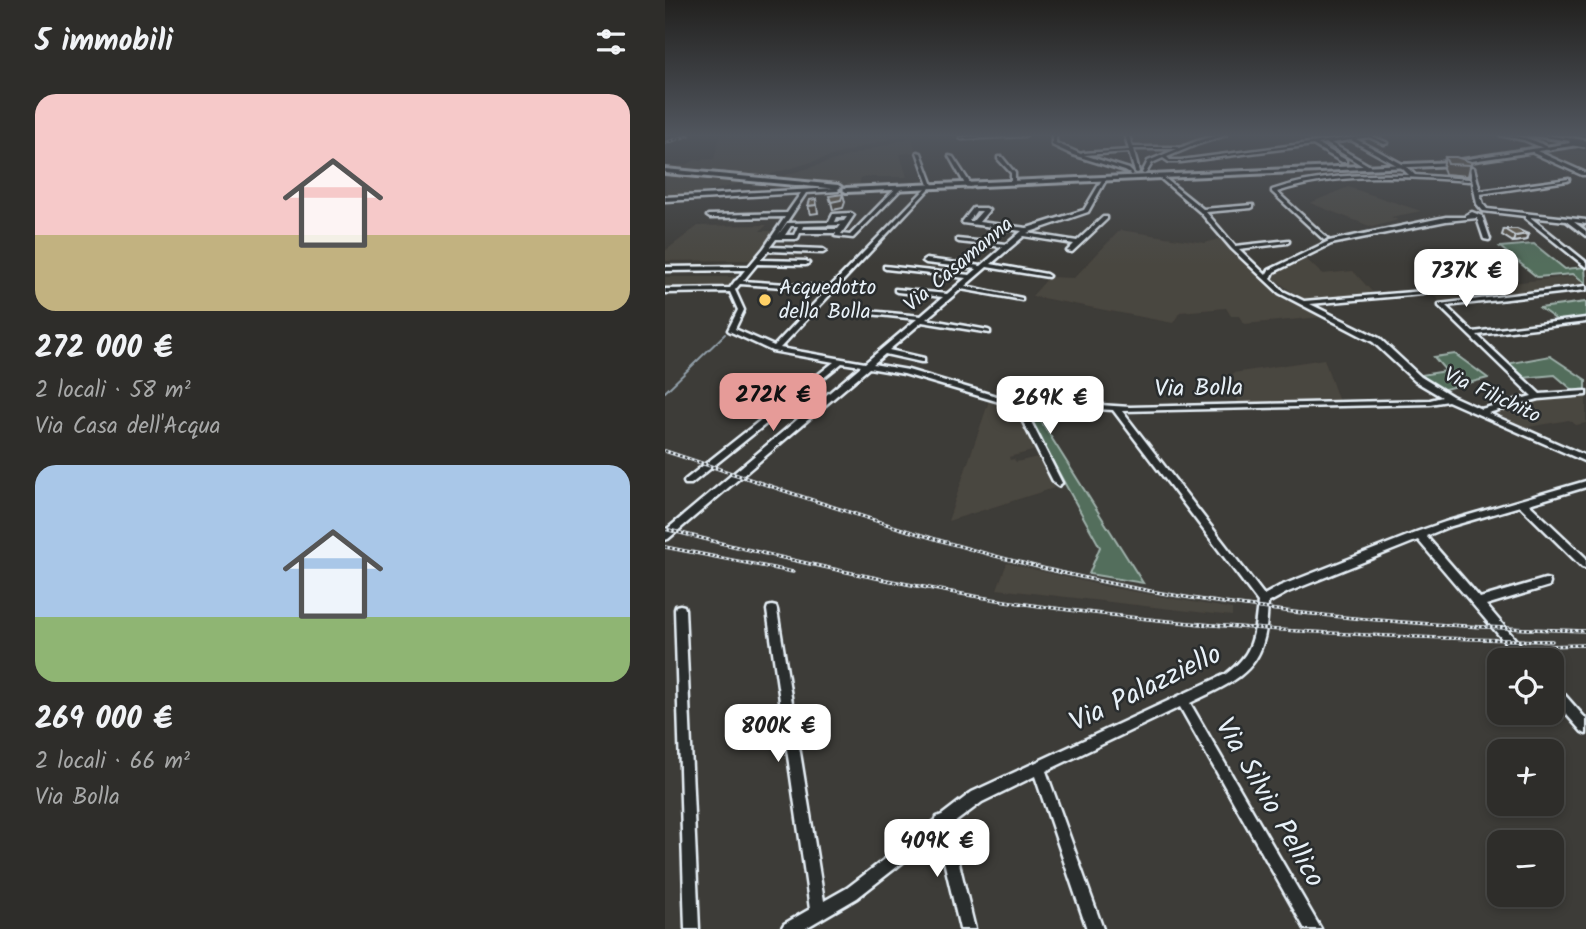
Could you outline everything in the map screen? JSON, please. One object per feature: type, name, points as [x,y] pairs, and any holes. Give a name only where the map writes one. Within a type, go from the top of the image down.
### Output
[{"type":"main road","points":[[749,178],[837,188],[898,188],[1110,178]]},
{"type":"main road","points":[[847,188],[931,187]]},
{"type":"street","points":[[775,349],[931,187],[928,178]]},
{"type":"street","points":[[964,178],[968,185]]},
{"type":"street","points":[[1013,178],[1013,183]]},
{"type":"street","name":"Via Filichito","points":[[1165,178],[1202,211],[1267,280],[1300,303],[1375,340],[1418,379],[1449,398],[1586,459]]},
{"type":"street","points":[[1327,241],[1273,192],[1294,183],[1365,178]]},
{"type":"street","points":[[1446,178],[1469,180],[1475,215],[1487,239]]},
{"type":"street","points":[[1470,178],[1485,210],[1586,222]]},
{"type":"street","name":"Via Casamanna","points":[[665,536],[1026,232],[1086,211],[1105,179]]},
{"type":"street","points":[[1478,193],[1567,180]]},
{"type":"street","points":[[778,237],[786,215],[804,192],[804,186],[791,182]]},
{"type":"street","points":[[665,199],[837,188]]},
{"type":"street","points":[[665,290],[732,290],[789,224],[801,230],[838,233],[851,237],[898,188]]},
{"type":"street","points":[[665,206],[714,197]]},
{"type":"street","points":[[1202,211],[1251,206]]},
{"type":"street","points":[[710,216],[786,215]]},
{"type":"street","points":[[831,224],[835,215],[851,215],[838,233]]},
{"type":"street","points":[[1257,268],[1275,265],[1327,241],[1475,215]]},
{"type":"street","points":[[1526,216],[1586,265]]},
{"type":"street","points":[[1070,251],[1105,218]]},
{"type":"street","points":[[1568,220],[1586,233]]},
{"type":"street","points":[[778,237],[801,230],[810,224],[846,223]]},
{"type":"street","points":[[975,223],[1078,243]]},
{"type":"street","points":[[966,225],[1026,232]]},
{"type":"street","points":[[959,240],[1009,246]]},
{"type":"street","points":[[1234,248],[1287,241]]},
{"type":"street","points":[[1267,280],[1271,271],[1327,241]]},
{"type":"street","points":[[766,249],[823,251]]},
{"type":"street","points":[[926,261],[1046,276]]},
{"type":"street","points":[[665,269],[806,263]]},
{"type":"street","points":[[886,267],[972,277]]},
{"type":"street","points":[[737,282],[832,289]]},
{"type":"street","points":[[960,286],[1020,299]]},
{"type":"street","points":[[1538,397],[1441,305],[1586,288]]},
{"type":"street","name":"Via Bolla","points":[[732,290],[741,310],[731,330],[775,349],[870,365],[1017,402],[1116,409],[1430,402],[1449,398]]},
{"type":"street","points":[[897,290],[949,296]]},
{"type":"street","points":[[1300,303],[1422,292]]},
{"type":"street","points":[[860,311],[988,332]]},
{"type":"street","points":[[1472,334],[1586,320]]},
{"type":"street","points":[[883,351],[921,360]]},
{"type":"street","points":[[688,482],[841,360]]},
{"type":"street","name":"Via Filichito","points":[[1481,412],[1538,397],[1586,393]]},
{"type":"street","points":[[1017,402],[1058,483]]},
{"type":"street","points":[[1116,409],[1263,601],[1284,589],[1419,534],[1586,484]]},
{"type":"street","points":[[1522,503],[1586,564]]},
{"type":"street","points":[[1419,534],[1516,648]]},
{"type":"street","points":[[1477,603],[1545,583]]},
{"type":"street","name":"Via Palazziello","points":[[789,929],[852,893],[977,797],[1183,702],[1246,667],[1257,652],[1263,601]]},
{"type":"street","points":[[680,609],[692,929]]},
{"type":"street","points":[[772,610],[818,914]]},
{"type":"street","name":"Via Silvio Pellico","points":[[1183,702],[1313,929]]},
{"type":"street","points":[[1564,703],[1586,728]]},
{"type":"street","points":[[1038,768],[1095,929]]},
{"type":"street","points":[[942,822],[967,929]]},
{"type":"shaded area","points":[[665,178],[754,180],[686,197],[665,198]]},
{"type":"shaded area","points":[[774,178],[861,178],[859,186],[772,179]]},
{"type":"shaded area","points":[[1348,187],[1421,211],[1391,217],[1398,220],[1372,227],[1310,203]]},
{"type":"shaded area","points":[[767,225],[760,231],[774,231],[752,260],[665,261],[665,251],[698,226]]},
{"type":"shaded area","points":[[1120,230],[1205,243],[1222,238],[1268,286],[1322,317],[1244,324],[1239,316],[1231,316],[1226,308],[1180,312],[1173,323],[1032,296],[1049,277],[1074,278]]},
{"type":"shaded area","points":[[1304,257],[1322,274],[1353,271],[1375,295],[1305,302],[1271,276],[1274,271]]},
{"type":"shaded area","points":[[1576,276],[1586,283],[1586,287],[1443,304],[1430,292]]},
{"type":"shaded area","points":[[665,277],[739,277],[729,289],[665,289]]},
{"type":"shaded area","points":[[1324,359],[1339,402],[1238,404],[1233,373]]},
{"type":"shaded area","points":[[1586,395],[1586,423],[1576,425],[1569,420],[1523,428],[1494,412],[1532,401]]},
{"type":"shaded area","points":[[989,401],[1014,406],[1036,450],[1009,457],[1010,460],[1014,459],[1016,462],[1038,457],[1054,488],[948,521]]},
{"type":"shaded area","points":[[1007,563],[1108,587],[1232,609],[1232,616],[997,589]]},
{"type":"green space","points":[[1534,244],[1565,269],[1585,267],[1586,283],[1573,274],[1537,277],[1500,247]]},
{"type":"green space","points":[[1586,302],[1586,318],[1558,321],[1540,308]]},
{"type":"green space","points":[[1455,354],[1488,378],[1441,390],[1421,375],[1446,371],[1434,357]]},
{"type":"green space","points":[[1550,356],[1586,380],[1586,391],[1574,391],[1555,375],[1522,378],[1506,364]]},
{"type":"green space","points":[[1032,407],[1143,583],[1089,574],[1100,547],[1023,408]]},
{"type":"building","points":[[843,194],[841,200],[831,202],[829,196]]},
{"type":"building","points":[[816,199],[816,205],[808,206],[810,200]]},
{"type":"building","points":[[1504,229],[1517,229],[1528,234],[1515,236]]},
{"type":"waterway","points":[[665,392],[725,334]]},
{"type":"railway","points":[[665,451],[975,551],[1143,590],[1332,616],[1459,626],[1586,631]]},
{"type":"railway","points":[[665,529],[868,576],[1062,609],[1271,629],[1552,641]]},
{"type":"railway","points":[[665,547],[793,572]]},
{"type":"railway","points":[[1541,646],[1586,645]]},
{"type":"place","name":"Acquedotto della Bolla","points":[[765,300]]}]
